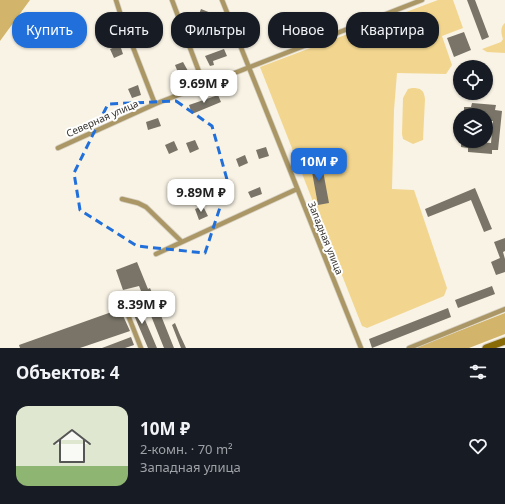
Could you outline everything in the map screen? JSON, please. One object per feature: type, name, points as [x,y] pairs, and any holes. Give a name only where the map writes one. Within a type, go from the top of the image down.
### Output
[{"type":"main road","points":[[486,348],[505,341]]},
{"type":"street","points":[[116,0],[122,20],[155,104]]},
{"type":"street","points":[[172,0],[204,85]]},
{"type":"street","name":"Западная улица","points":[[222,0],[361,348]]},
{"type":"street","name":"Северная улица","points":[[58,148],[155,104],[422,0]]},
{"type":"street","points":[[156,254],[297,189]]},
{"type":"street","points":[[122,199],[138,202],[146,207],[182,242]]},
{"type":"street","points":[[124,305],[141,348]]},
{"type":"street","points":[[409,348],[505,309]]},
{"type":"highlighted area","points":[[176,101],[212,126],[228,183],[205,253],[137,246],[80,210],[74,173],[108,104]]},
{"type":"shaded area","points":[[0,0],[30,0],[21,12],[12,12],[12,25],[0,41]]},
{"type":"shaded area","points":[[438,0],[453,0],[463,28],[442,36],[452,65],[446,74],[397,73],[394,110],[392,189],[414,190],[447,288],[444,296],[367,328],[362,326],[260,67],[310,48],[338,48],[338,38],[346,35],[346,48],[439,48],[439,12],[406,12]]},
{"type":"shaded area","points":[[505,23],[505,53],[487,52],[482,49],[501,42],[503,39],[501,32]]},
{"type":"shaded area","points":[[412,88],[422,90],[425,99],[423,140],[413,144],[403,139],[402,134],[403,98],[408,89]]},
{"type":"shaded area","points":[[505,313],[505,334],[469,348],[415,348]]},
{"type":"building","points":[[467,0],[475,0],[489,37],[482,40]]},
{"type":"building","points":[[201,9],[208,12],[200,12]]},
{"type":"building","points":[[464,32],[471,50],[454,57],[447,38]]},
{"type":"building","points":[[121,48],[123,54],[114,58],[110,49]]},
{"type":"building","points":[[224,49],[227,56],[213,61],[214,65],[210,66],[205,56]]},
{"type":"building","points":[[183,62],[188,71],[179,75],[175,65]]},
{"type":"building","points":[[138,85],[141,95],[132,98],[128,89]]},
{"type":"building","points":[[218,95],[221,102],[192,114],[189,105]]},
{"type":"building","points":[[472,103],[496,105],[495,110],[502,111],[498,150],[492,150],[492,154],[468,152],[468,148],[493,148],[493,108],[464,108],[471,107]]},
{"type":"building","points":[[158,118],[161,126],[148,130],[146,122]]},
{"type":"building","points":[[195,140],[199,149],[190,153],[186,143]]},
{"type":"building","points":[[174,141],[178,150],[169,154],[165,145]]},
{"type":"building","points":[[266,147],[269,156],[259,159],[256,150]]},
{"type":"building","points":[[245,155],[248,163],[239,167],[236,159]]},
{"type":"building","points":[[321,160],[329,203],[318,205],[310,161]]},
{"type":"building","points":[[260,187],[262,194],[251,198],[248,192]]},
{"type":"building","points":[[475,188],[492,229],[484,232],[471,200],[428,217],[425,209]]},
{"type":"building","points":[[203,206],[208,216],[199,220],[195,209]]},
{"type":"building","points":[[505,238],[505,251],[503,252],[505,259],[505,272],[496,275],[491,262],[500,258],[494,242]]},
{"type":"building","points":[[137,262],[148,289],[150,288],[155,300],[164,296],[169,309],[160,313],[174,348],[164,348],[139,286],[123,290],[116,270]]},
{"type":"building","points":[[492,286],[495,294],[458,308],[455,300]]},
{"type":"building","points":[[131,299],[133,303],[137,301],[157,348],[148,348],[128,301]]},
{"type":"building","points":[[448,308],[451,317],[372,348],[369,339]]},
{"type":"building","points":[[120,309],[130,331],[80,348],[20,348],[19,345]]},
{"type":"building","points":[[175,323],[186,348],[181,348],[172,325]]},
{"type":"building","points":[[131,337],[134,345],[125,348],[102,348]]}]
